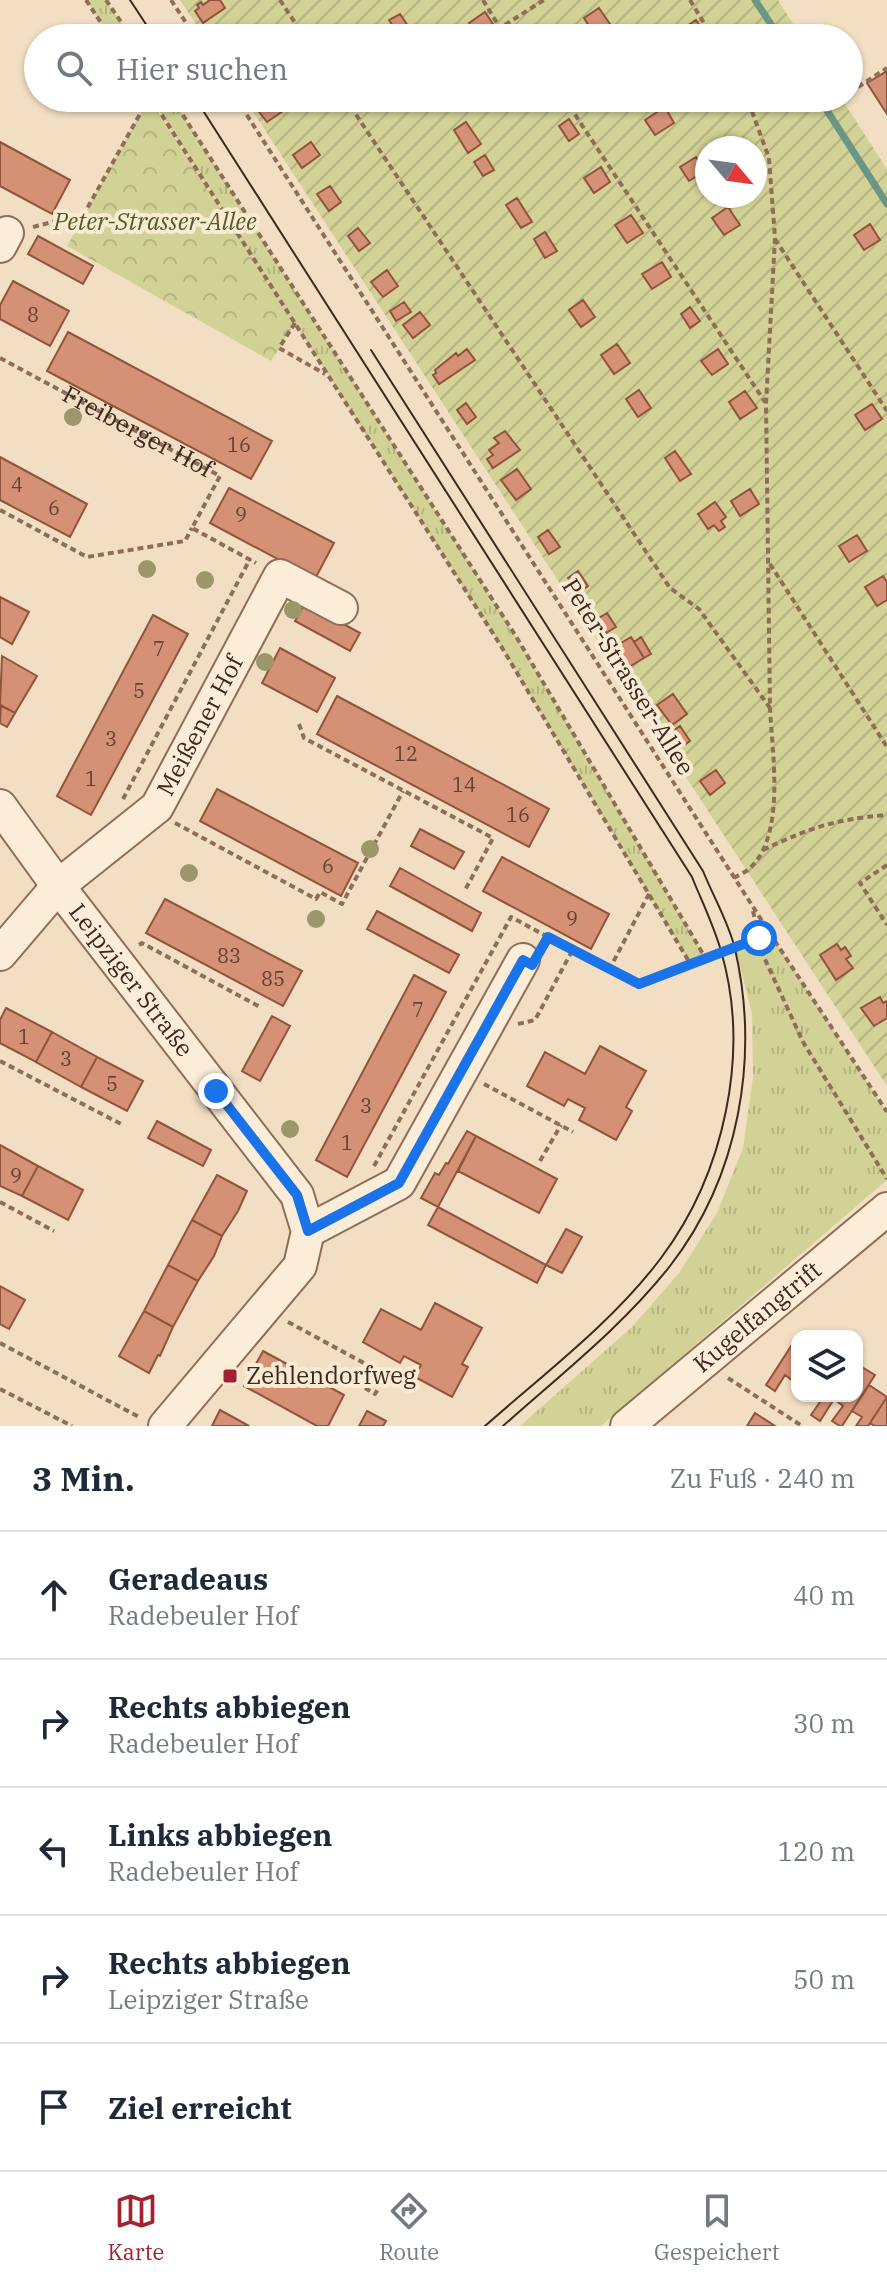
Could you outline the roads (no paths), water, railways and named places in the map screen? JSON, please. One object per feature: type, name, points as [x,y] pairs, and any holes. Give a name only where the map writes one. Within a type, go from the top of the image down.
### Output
[{"type":"street","name":"Meißener Hof","points":[[0,954],[58,886],[157,807],[280,576],[341,608]]},
{"type":"street","name":"Leipziger Straße","points":[[0,806],[58,886],[297,1195],[308,1231]]},
{"type":"street","points":[[153,1422],[264,1309],[300,1266],[308,1231],[399,1183],[523,960]]},
{"type":"street","name":"Kugelfangtrift","points":[[627,1426],[887,1209]]},
{"type":"waterway","points":[[755,0],[771,24]]},
{"type":"waterway","points":[[828,112],[887,204]]},
{"type":"tram line","points":[[130,0],[146,24]]},
{"type":"tram line","points":[[204,112],[692,877],[718,942],[730,990],[732,1071],[726,1111],[716,1151],[683,1225],[661,1258],[622,1304],[485,1426]]},
{"type":"tram line","points":[[371,350],[703,871],[732,939],[742,990],[744,1074],[738,1115],[713,1194],[694,1231],[670,1266],[632,1310],[503,1426]]},
{"type":"place","name":"Zehlendorfweg","points":[[230,1376]]},
{"type":"park label","name":"Peter-Strasser-Allee","points":[[155,222]]}]
